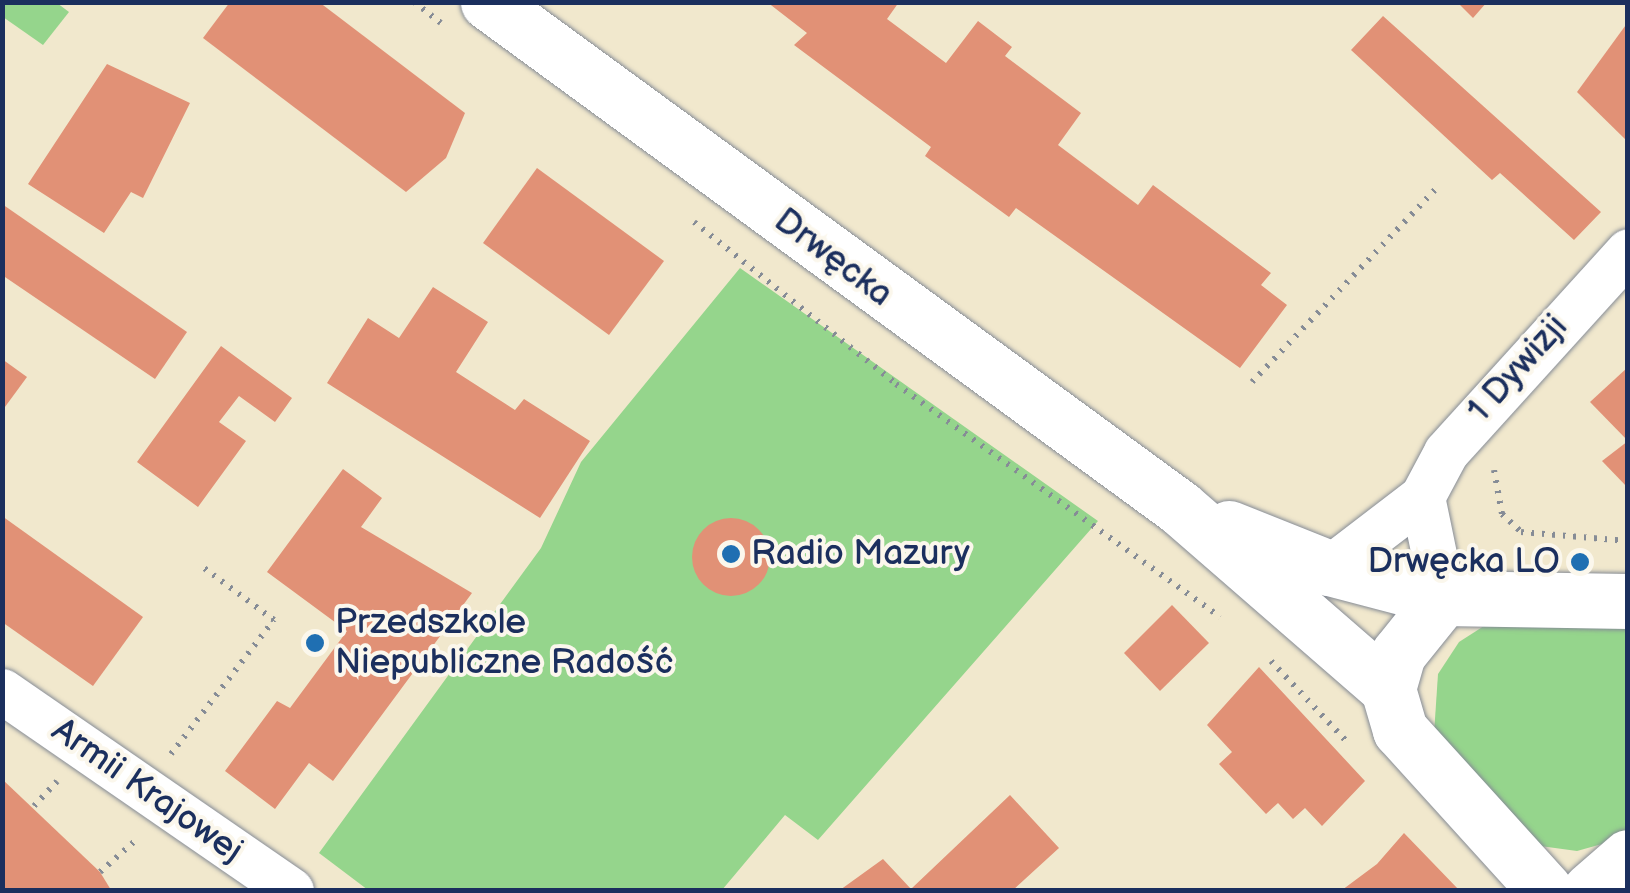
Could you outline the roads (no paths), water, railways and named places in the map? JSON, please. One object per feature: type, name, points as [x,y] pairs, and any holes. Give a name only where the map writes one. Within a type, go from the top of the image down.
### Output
[{"type":"street","name":"Drwęcka","points":[[488,2],[957,350],[1180,508],[1388,689]]},
{"type":"street","name":"1 Dywizji","points":[[1329,568],[1422,498],[1446,452],[1628,251]]},
{"type":"street","points":[[1422,498],[1443,598],[1416,623],[1388,689],[1400,730],[1435,778],[1544,890]]},
{"type":"street","name":"Drwęcka","points":[[1180,508],[1329,568],[1443,598],[1628,602]]},
{"type":"street","name":"Armii Krajowej","points":[[2,691],[291,890]]},
{"type":"street","points":[[1590,890],[1628,857]]},
{"type":"place","name":"Radio Mazury","points":[[731,554]]},
{"type":"place","name":"Drwęcka LO","points":[[1580,562]]},
{"type":"place","name":"Przedszkole Niepubliczne Radość","points":[[315,643]]}]
